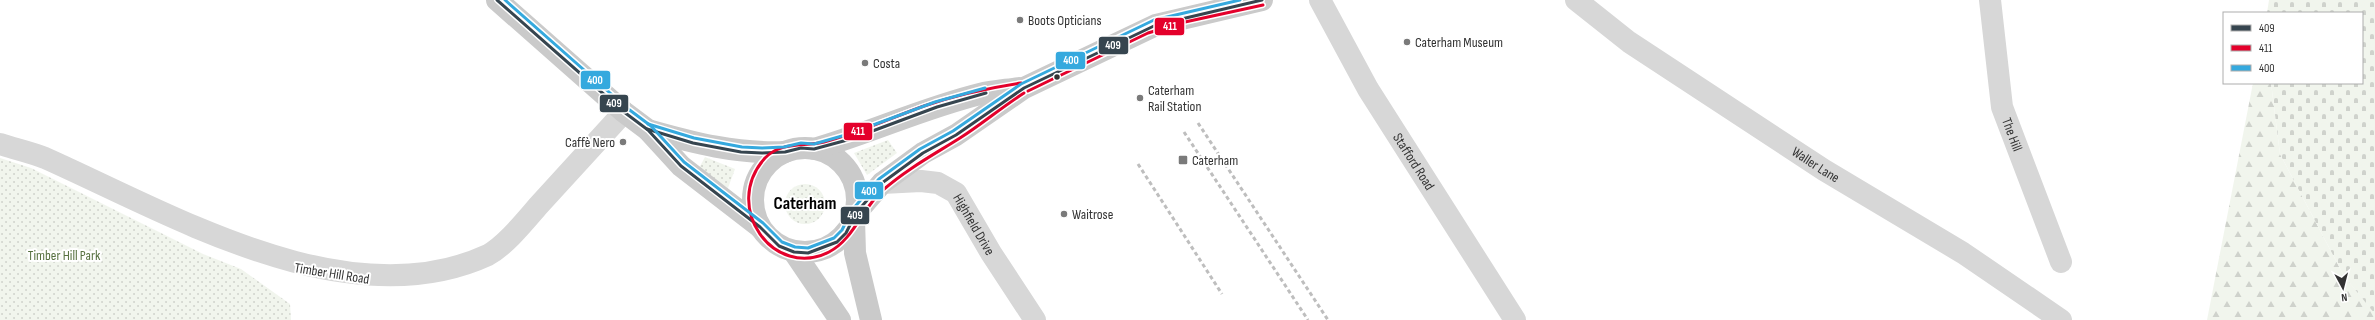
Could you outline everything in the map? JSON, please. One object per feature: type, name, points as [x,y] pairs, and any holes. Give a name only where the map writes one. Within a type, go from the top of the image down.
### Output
[{"type":"main road","points":[[497,0],[624,112],[648,130],[682,166],[760,227],[779,246],[794,252],[808,253],[823,249],[837,242],[846,233],[855,216],[882,183],[923,153],[956,134],[1024,88],[1156,25],[1225,4],[1262,0]]},
{"type":"main road","points":[[814,149],[850,139],[938,107],[974,96],[1024,88]]},
{"type":"main road","points":[[648,130],[693,143],[741,152],[785,152],[801,148],[814,149],[831,155],[842,164],[851,175],[857,199],[855,216],[855,253],[871,320]]},
{"type":"main road","points":[[760,227],[754,214],[753,189],[759,173],[770,160],[785,152]]},
{"type":"main road","points":[[794,252],[840,320]]},
{"type":"street","name":"Stafford Road","points":[[1320,0],[1368,89],[1514,320]]},
{"type":"street","name":"Waller Lane","points":[[1576,0],[1630,42],[1701,89],[1824,170],[1963,253],[2061,320]]},
{"type":"street","name":"The Hill","points":[[1990,0],[2002,107],[2061,262]]},
{"type":"street","name":"Timber Hill Road","points":[[0,144],[43,158],[197,232],[293,267],[334,275],[392,281],[447,273],[489,255],[520,226],[624,112]]},
{"type":"street","name":"Highfield Drive","points":[[882,183],[921,181],[932,182],[956,193],[991,253],[1035,320]]},
{"type":"green space","points":[[2269,0],[2375,0],[2375,314],[2344,276],[2280,154],[2271,84],[2363,84],[2363,12],[2267,12]]},
{"type":"green space","points":[[2253,84],[2271,84],[2280,154],[2344,276],[2375,313],[2375,320],[2207,320]]},
{"type":"green space","points":[[888,140],[897,153],[867,175],[854,153]]},
{"type":"green space","points":[[705,157],[735,169],[728,188],[698,170]]},
{"type":"green space","name":"Timber Hill Park","points":[[0,158],[31,168],[203,254],[241,269],[290,304],[291,320],[0,320]]},
{"type":"green space","points":[[809,184],[816,187],[822,193],[825,204],[824,212],[816,221],[809,224],[801,224],[794,221],[786,212],[785,200],[788,193],[797,185]]},
{"type":"railway","points":[[1198,123],[1328,320]]},
{"type":"railway","points":[[1184,132],[1308,320]]},
{"type":"railway","points":[[1138,164],[1222,294]]},
{"type":"transit line","name":"409","points":[[497,0],[624,112],[648,130],[681,166],[760,227],[779,246],[794,252],[808,253],[837,242],[846,233],[856,213],[882,183],[923,153],[956,135],[1024,88],[1156,25],[1262,0]]},
{"type":"transit line","name":"400","points":[[505,0],[627,108],[651,126],[684,162],[763,223],[782,242],[795,247],[808,248],[834,238],[842,230],[852,210],[879,179],[920,149],[953,131],[1021,84],[1154,20],[1240,0]]},
{"type":"transit line","name":"411","points":[[1028,91],[1148,33],[1185,22],[1263,5]]},
{"type":"transit line","name":"411","points":[[1021,83],[948,98],[862,130],[824,142],[778,149],[765,158],[753,177],[749,197],[751,217],[760,234],[773,247],[790,256],[809,258],[829,252],[845,239],[869,205],[892,182],[920,162],[968,133],[1024,93]]},
{"type":"transit line","name":"400","points":[[648,124],[694,138],[742,147],[762,148],[784,147],[801,143],[814,144],[849,134],[935,102],[985,88]]},
{"type":"transit line","name":"409","points":[[647,129],[693,143],[741,152],[762,153],[785,152],[801,148],[814,149],[851,139],[937,107],[986,93]]},
{"type":"place","name":"Boots Opticians","points":[[1020,20]]},
{"type":"place","name":"Caterham Museum","points":[[1407,42]]},
{"type":"place","name":"Costa","points":[[865,63]]},
{"type":"place","name":"Caterham Rail Station","points":[[1140,98]]},
{"type":"place","name":"Caffè Nero","points":[[623,142]]},
{"type":"place","name":"Caterham","points":[[1183,160]]},
{"type":"place","name":"Waitrose","points":[[1064,214]]},
{"type":"district","name":"Caterham","points":[[805,203]]}]
